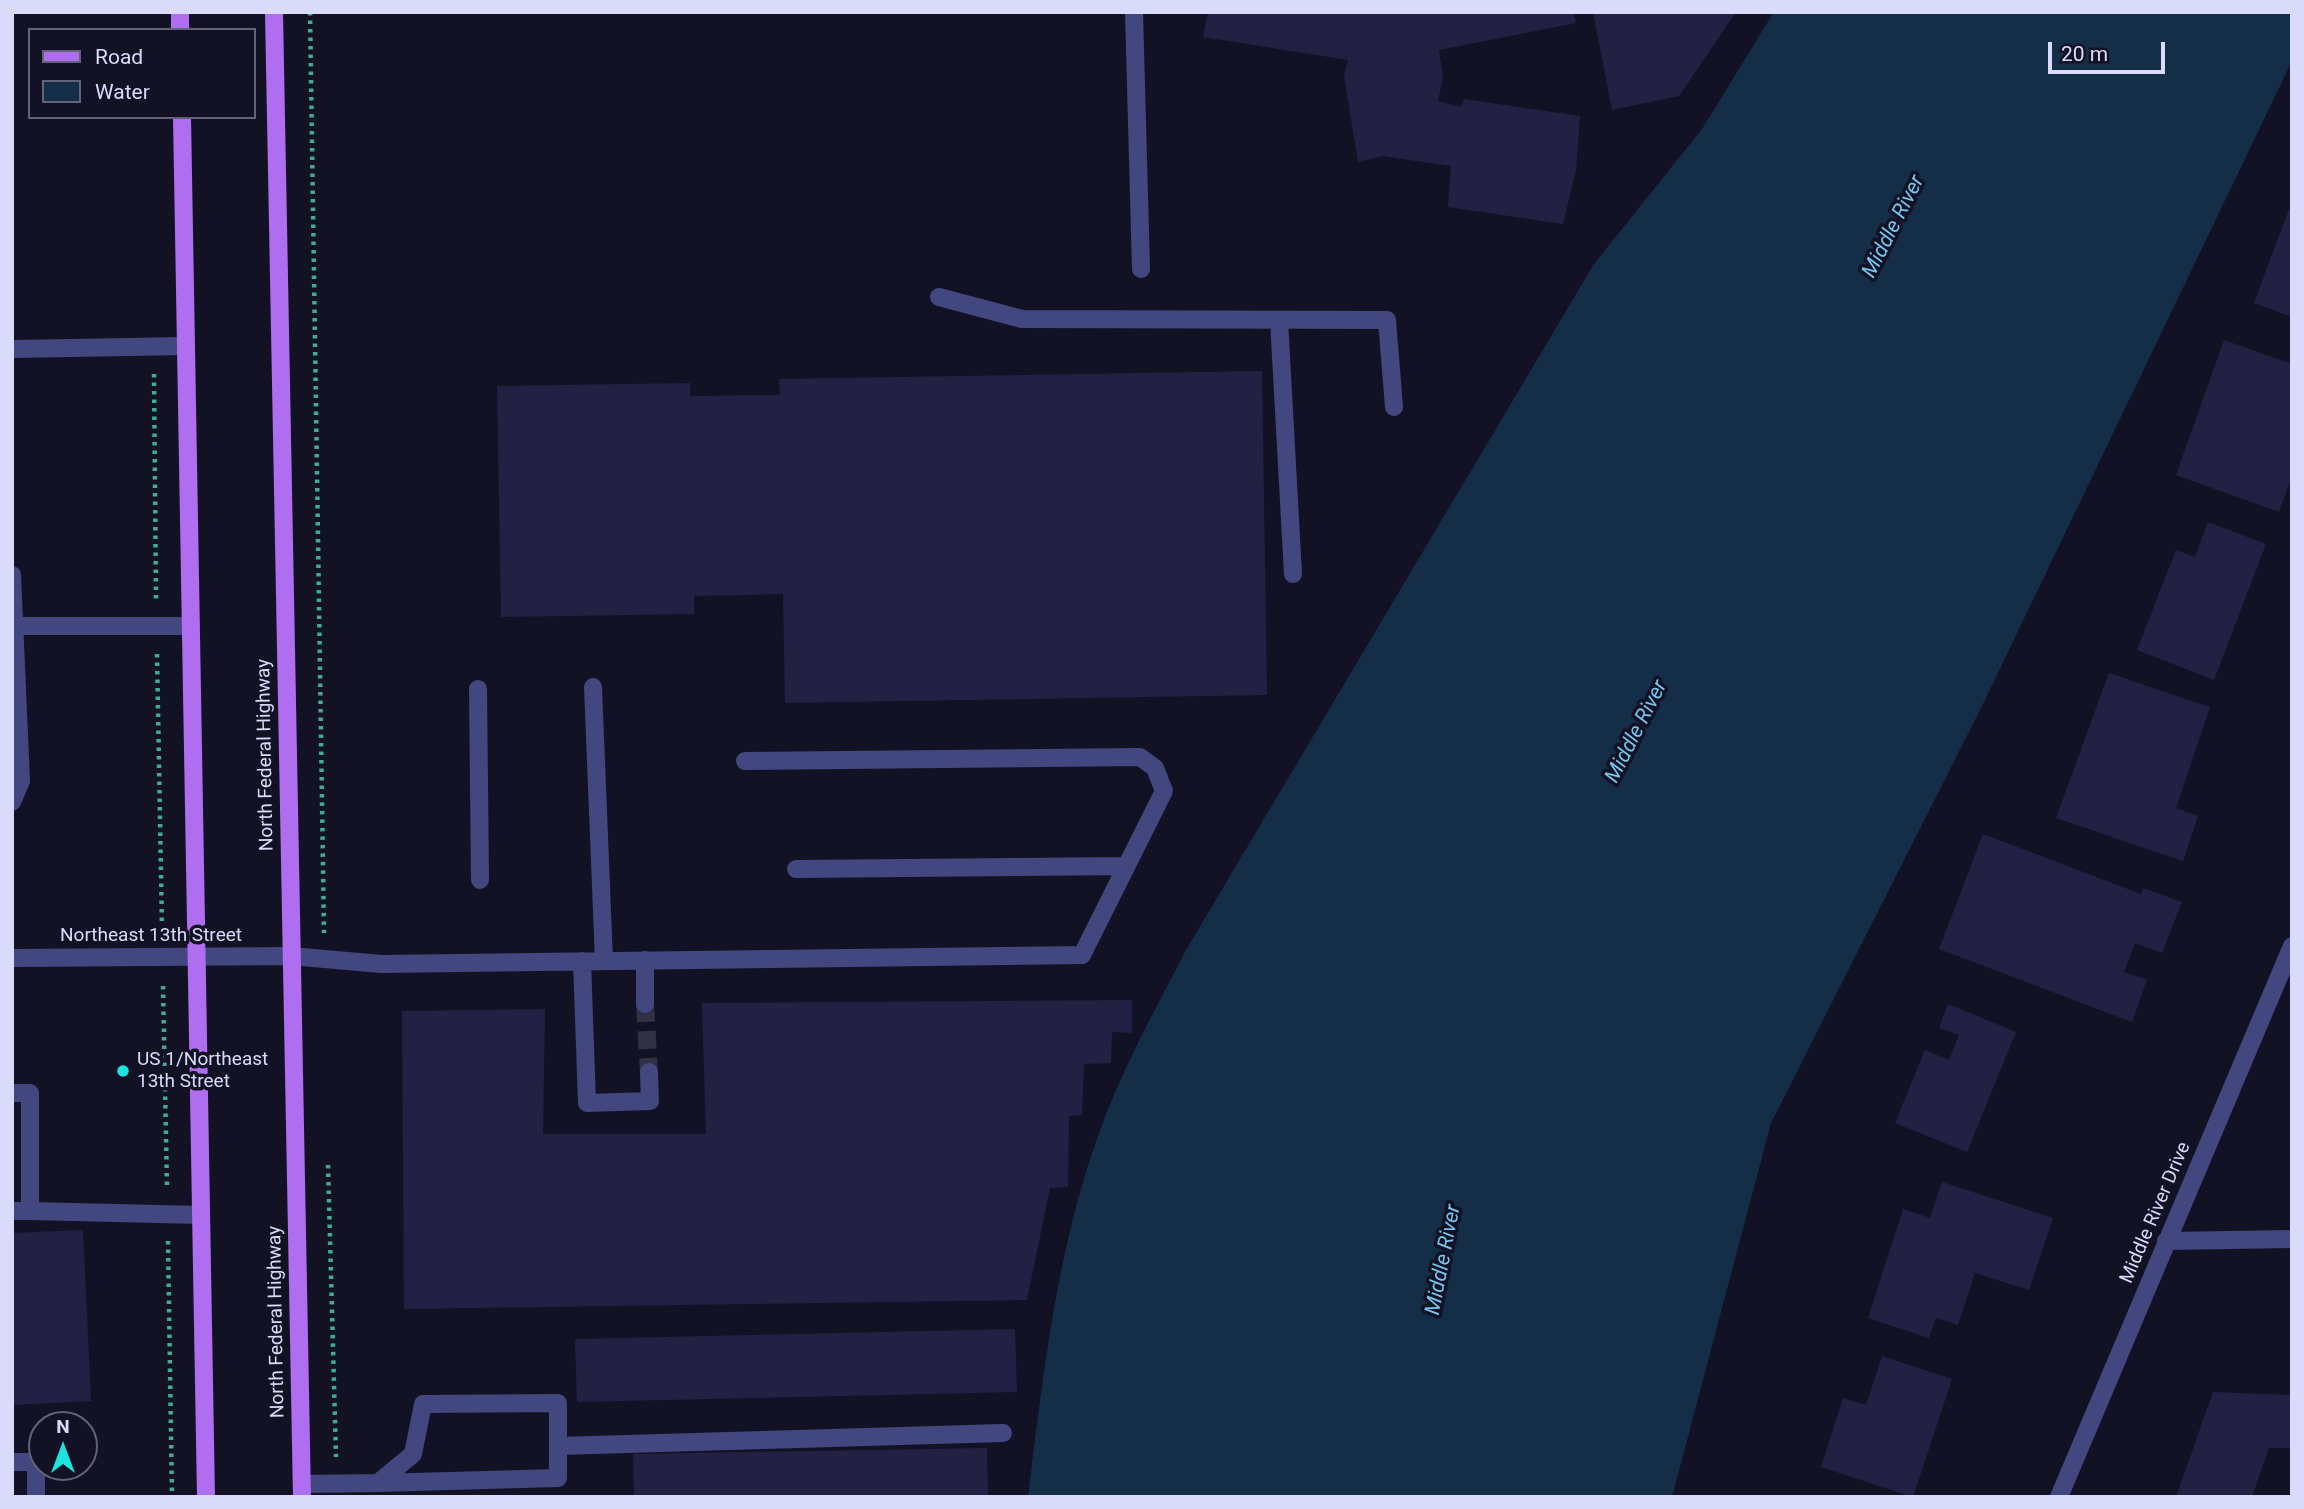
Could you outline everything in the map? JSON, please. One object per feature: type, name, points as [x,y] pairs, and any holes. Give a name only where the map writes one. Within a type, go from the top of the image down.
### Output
[{"type":"main road","name":"North Federal Highway","points":[[274,12],[302,1490]]},
{"type":"main road","points":[[182,119],[206,1497]]},
{"type":"street","points":[[1134,12],[1141,269]]},
{"type":"street","points":[[939,297],[1022,319],[1387,320],[1394,407]]},
{"type":"street","points":[[1279,320],[1293,574]]},
{"type":"street","points":[[12,349],[186,346]]},
{"type":"street","points":[[12,575],[21,781],[12,802]]},
{"type":"street","points":[[13,626],[191,626]]},
{"type":"street","points":[[593,687],[604,961]]},
{"type":"street","points":[[478,689],[480,880]]},
{"type":"street","points":[[745,761],[1140,757],[1155,768],[1164,791],[1126,866],[796,869]]},
{"type":"street","name":"Northeast 13th Street","points":[[12,958],[291,956],[381,964],[1082,955],[1126,866]]},
{"type":"street","name":"Middle River Drive","points":[[2059,1497],[2292,946]]},
{"type":"street","points":[[645,960],[645,1004]]},
{"type":"street","points":[[582,961],[587,1103],[650,1101],[649,1072]]},
{"type":"street","points":[[12,1093],[30,1093],[21,1211],[201,1214]]},
{"type":"street","points":[[2166,1241],[2292,1239]]},
{"type":"street","points":[[302,1490],[337,1484],[378,1483],[558,1478],[558,1403],[423,1404],[413,1454],[378,1483]]},
{"type":"street","points":[[558,1446],[1003,1433]]},
{"type":"street","points":[[12,1462],[36,1462],[36,1497]]},
{"type":"path","points":[[310,12],[324,959]]},
{"type":"path","points":[[154,346],[172,1497]]},
{"type":"path","points":[[328,1163],[337,1484]]},
{"type":"water","name":"Middle River","points":[[1774,12],[2292,12],[2292,61],[1982,706],[1771,1123],[1672,1497],[1028,1497],[1053,1313],[1072,1222],[1099,1133],[1140,1040],[1186,950],[1594,264],[1702,129]]},
{"type":"building","points":[[1208,12],[1574,12],[1576,23],[1439,50],[1443,77],[1438,101],[1461,107],[1464,99],[1580,116],[1576,170],[1563,224],[1448,207],[1451,166],[1382,156],[1358,162],[1344,76],[1348,60],[1203,37]]},
{"type":"building","points":[[1593,12],[1736,12],[1679,96],[1612,110]]},
{"type":"building","points":[[2289,209],[2292,210],[2292,317],[2254,303]]},
{"type":"building","points":[[2224,340],[2292,364],[2292,476],[2279,512],[2176,475]]},
{"type":"building","points":[[1262,371],[1267,695],[785,703],[783,594],[694,596],[694,614],[501,617],[497,386],[690,383],[690,396],[780,395],[779,379]]},
{"type":"building","points":[[2208,522],[2266,544],[2214,680],[2137,650],[2176,550],[2195,557]]},
{"type":"building","points":[[2109,673],[2210,707],[2176,808],[2198,816],[2183,861],[2056,818]]},
{"type":"building","points":[[1983,834],[2141,894],[2143,888],[2182,902],[2162,953],[2135,943],[2124,972],[2147,980],[2132,1022],[1939,949]]},
{"type":"building","points":[[1132,1000],[1132,1033],[1112,1032],[1111,1063],[1084,1064],[1082,1115],[1069,1116],[1068,1187],[1050,1188],[1027,1300],[404,1309],[402,1011],[545,1009],[543,1134],[706,1134],[702,1003]]},
{"type":"building","points":[[1948,1004],[2016,1032],[1967,1152],[1895,1123],[1925,1050],[1949,1060],[1959,1035],[1939,1028]]},
{"type":"building","points":[[1942,1182],[2053,1218],[2029,1290],[1975,1273],[1958,1325],[1936,1318],[1929,1338],[1868,1318],[1903,1209],[1930,1218]]},
{"type":"building","points":[[83,1230],[91,1401],[12,1405],[12,1233]]},
{"type":"building","points":[[1015,1329],[1017,1392],[577,1402],[575,1339]]},
{"type":"building","points":[[1882,1356],[1952,1379],[1913,1497],[1821,1467],[1843,1398],[1866,1405]]},
{"type":"building","points":[[2213,1392],[2292,1395],[2292,1448],[2269,1448],[2252,1497],[2176,1497]]},
{"type":"building","points":[[987,1448],[988,1497],[634,1497],[633,1454]]},
{"type":"tunnel","points":[[645,1004],[649,1072]]},
{"type":"place","name":"US 1/Northeast 13th Street","points":[[123,1071]]}]
